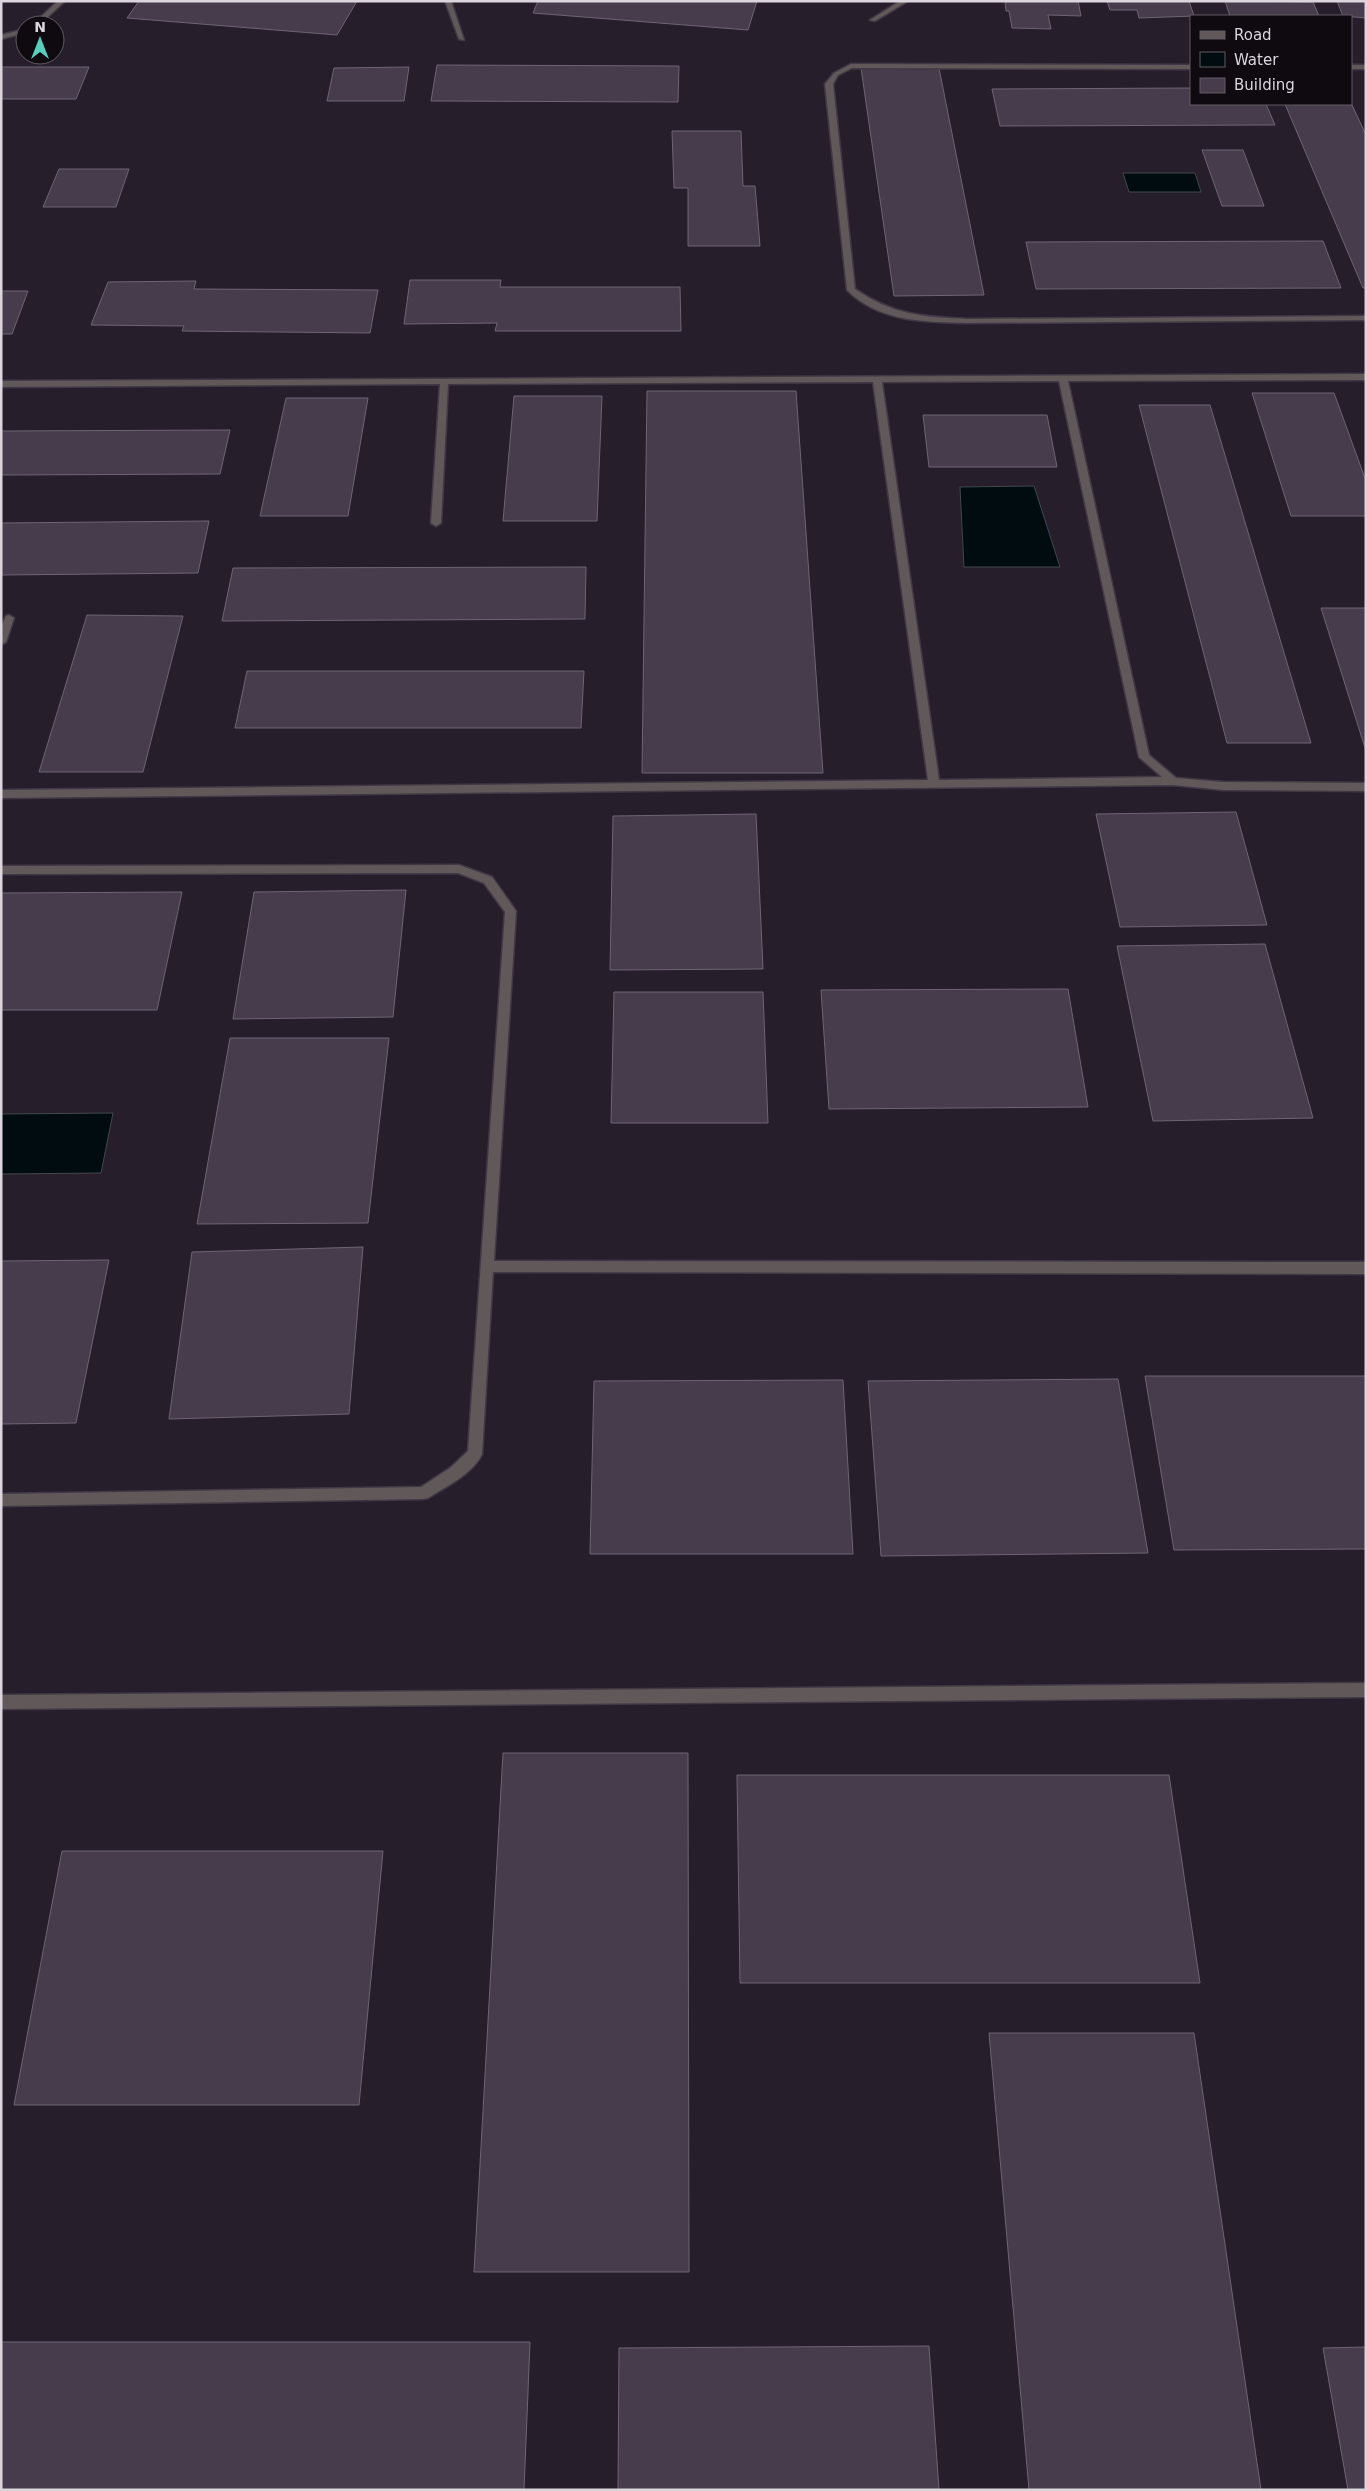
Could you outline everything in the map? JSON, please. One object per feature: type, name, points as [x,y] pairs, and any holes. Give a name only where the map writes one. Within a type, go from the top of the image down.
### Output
[{"type":"street","points":[[46,15],[62,1]]},
{"type":"street","points":[[448,1],[462,39]]},
{"type":"street","points":[[873,20],[905,1]]},
{"type":"street","points":[[1,37],[15,34]]},
{"type":"street","points":[[1190,67],[851,66],[836,74],[829,84],[852,290],[871,305],[905,318],[968,321],[1366,318]]},
{"type":"street","points":[[1352,67],[1366,67]]},
{"type":"street","points":[[1,384],[1366,377]]},
{"type":"street","points":[[1062,378],[1144,757],[1173,781]]},
{"type":"street","points":[[877,379],[934,784]]},
{"type":"street","points":[[436,523],[444,381]]},
{"type":"street","points":[[1,642],[9,618]]},
{"type":"street","points":[[1,794],[1173,781],[1223,786],[1366,787]]},
{"type":"street","points":[[1,870],[459,869],[488,880],[511,911],[475,1454],[455,1472],[423,1493],[1,1500]]},
{"type":"street","points":[[486,1266],[1366,1268]]},
{"type":"street","points":[[1,1702],[1366,1690]]},
{"type":"water","points":[[1123,173],[1195,173],[1201,192],[1129,192]]},
{"type":"water","points":[[1034,486],[1060,567],[964,567],[960,487]]},
{"type":"water","points":[[113,1113],[101,1173],[1,1174],[1,1114]]},
{"type":"building","points":[[139,1],[357,1],[337,35],[127,18]]},
{"type":"building","points":[[538,1],[757,1],[748,30],[533,13]]},
{"type":"building","points":[[1005,1],[1078,1],[1081,16],[1048,15],[1051,29],[1012,28],[1009,11],[1006,11]]},
{"type":"building","points":[[1107,1],[1189,1],[1194,15],[1139,18],[1137,10],[1110,10]]},
{"type":"building","points":[[1225,1],[1313,2],[1319,15],[1230,15]]},
{"type":"building","points":[[1337,1],[1366,1],[1366,18],[1343,15]]},
{"type":"building","points":[[437,65],[679,66],[678,102],[431,101]]},
{"type":"building","points":[[1,67],[89,67],[76,99],[1,99]]},
{"type":"building","points":[[409,67],[404,101],[327,101],[334,68]]},
{"type":"building","points":[[861,68],[939,68],[984,295],[894,296]]},
{"type":"building","points":[[1190,88],[1190,105],[1266,105],[1275,125],[1000,126],[992,89]]},
{"type":"building","points":[[1285,105],[1352,105],[1366,135],[1366,288],[1363,288]]},
{"type":"building","points":[[672,131],[741,131],[743,186],[755,186],[760,246],[688,246],[688,188],[674,188]]},
{"type":"building","points":[[1202,150],[1243,150],[1264,206],[1222,206]]},
{"type":"building","points":[[59,169],[129,169],[116,207],[43,207]]},
{"type":"building","points":[[1323,241],[1341,288],[1036,289],[1026,242]]},
{"type":"building","points":[[410,280],[501,280],[500,287],[680,287],[681,331],[495,331],[497,323],[404,324]]},
{"type":"building","points":[[196,281],[194,289],[378,290],[370,333],[182,331],[184,326],[91,325],[108,282]]},
{"type":"building","points":[[1,291],[28,291],[12,334],[1,334]]},
{"type":"building","points":[[647,391],[796,391],[823,773],[642,773]]},
{"type":"building","points":[[1252,393],[1334,393],[1366,481],[1366,516],[1291,516]]},
{"type":"building","points":[[514,396],[602,396],[597,521],[503,521]]},
{"type":"building","points":[[286,398],[368,398],[348,516],[260,516]]},
{"type":"building","points":[[1139,405],[1210,405],[1311,743],[1227,743]]},
{"type":"building","points":[[923,415],[1047,415],[1057,467],[929,467]]},
{"type":"building","points":[[230,430],[220,474],[1,475],[1,431]]},
{"type":"building","points":[[209,521],[198,573],[1,575],[1,523]]},
{"type":"building","points":[[586,567],[585,619],[222,621],[233,568]]},
{"type":"building","points":[[1321,608],[1366,608],[1366,751]]},
{"type":"building","points":[[87,615],[183,616],[143,772],[39,772]]},
{"type":"building","points":[[247,671],[584,671],[581,728],[235,728]]},
{"type":"building","points":[[1236,812],[1267,925],[1120,927],[1096,814]]},
{"type":"building","points":[[756,814],[763,969],[610,970],[613,816]]},
{"type":"building","points":[[406,890],[393,1017],[233,1019],[254,892]]},
{"type":"building","points":[[182,892],[157,1010],[1,1010],[1,893]]},
{"type":"building","points":[[1265,944],[1313,1118],[1153,1121],[1117,946]]},
{"type":"building","points":[[1068,989],[1088,1107],[829,1109],[821,990]]},
{"type":"building","points":[[614,992],[763,992],[768,1123],[611,1123]]},
{"type":"building","points":[[230,1038],[389,1038],[368,1223],[197,1224]]},
{"type":"building","points":[[363,1247],[349,1414],[169,1419],[192,1252]]},
{"type":"building","points":[[109,1260],[76,1423],[1,1424],[1,1261]]},
{"type":"building","points":[[1145,1376],[1366,1376],[1366,1549],[1174,1550]]},
{"type":"building","points":[[1118,1379],[1148,1553],[881,1556],[868,1381]]},
{"type":"building","points":[[843,1380],[853,1554],[590,1554],[594,1381]]},
{"type":"building","points":[[503,1753],[688,1753],[689,2272],[474,2272]]},
{"type":"building","points":[[737,1775],[1169,1775],[1200,1983],[740,1983]]},
{"type":"building","points":[[62,1851],[383,1851],[359,2105],[14,2105]]},
{"type":"building","points":[[989,2033],[1194,2033],[1261,2490],[1029,2490]]},
{"type":"building","points":[[1,2342],[530,2342],[524,2490],[1,2490]]},
{"type":"building","points":[[929,2346],[939,2490],[618,2490],[619,2348]]},
{"type":"building","points":[[1366,2347],[1366,2490],[1348,2490],[1323,2348]]}]
